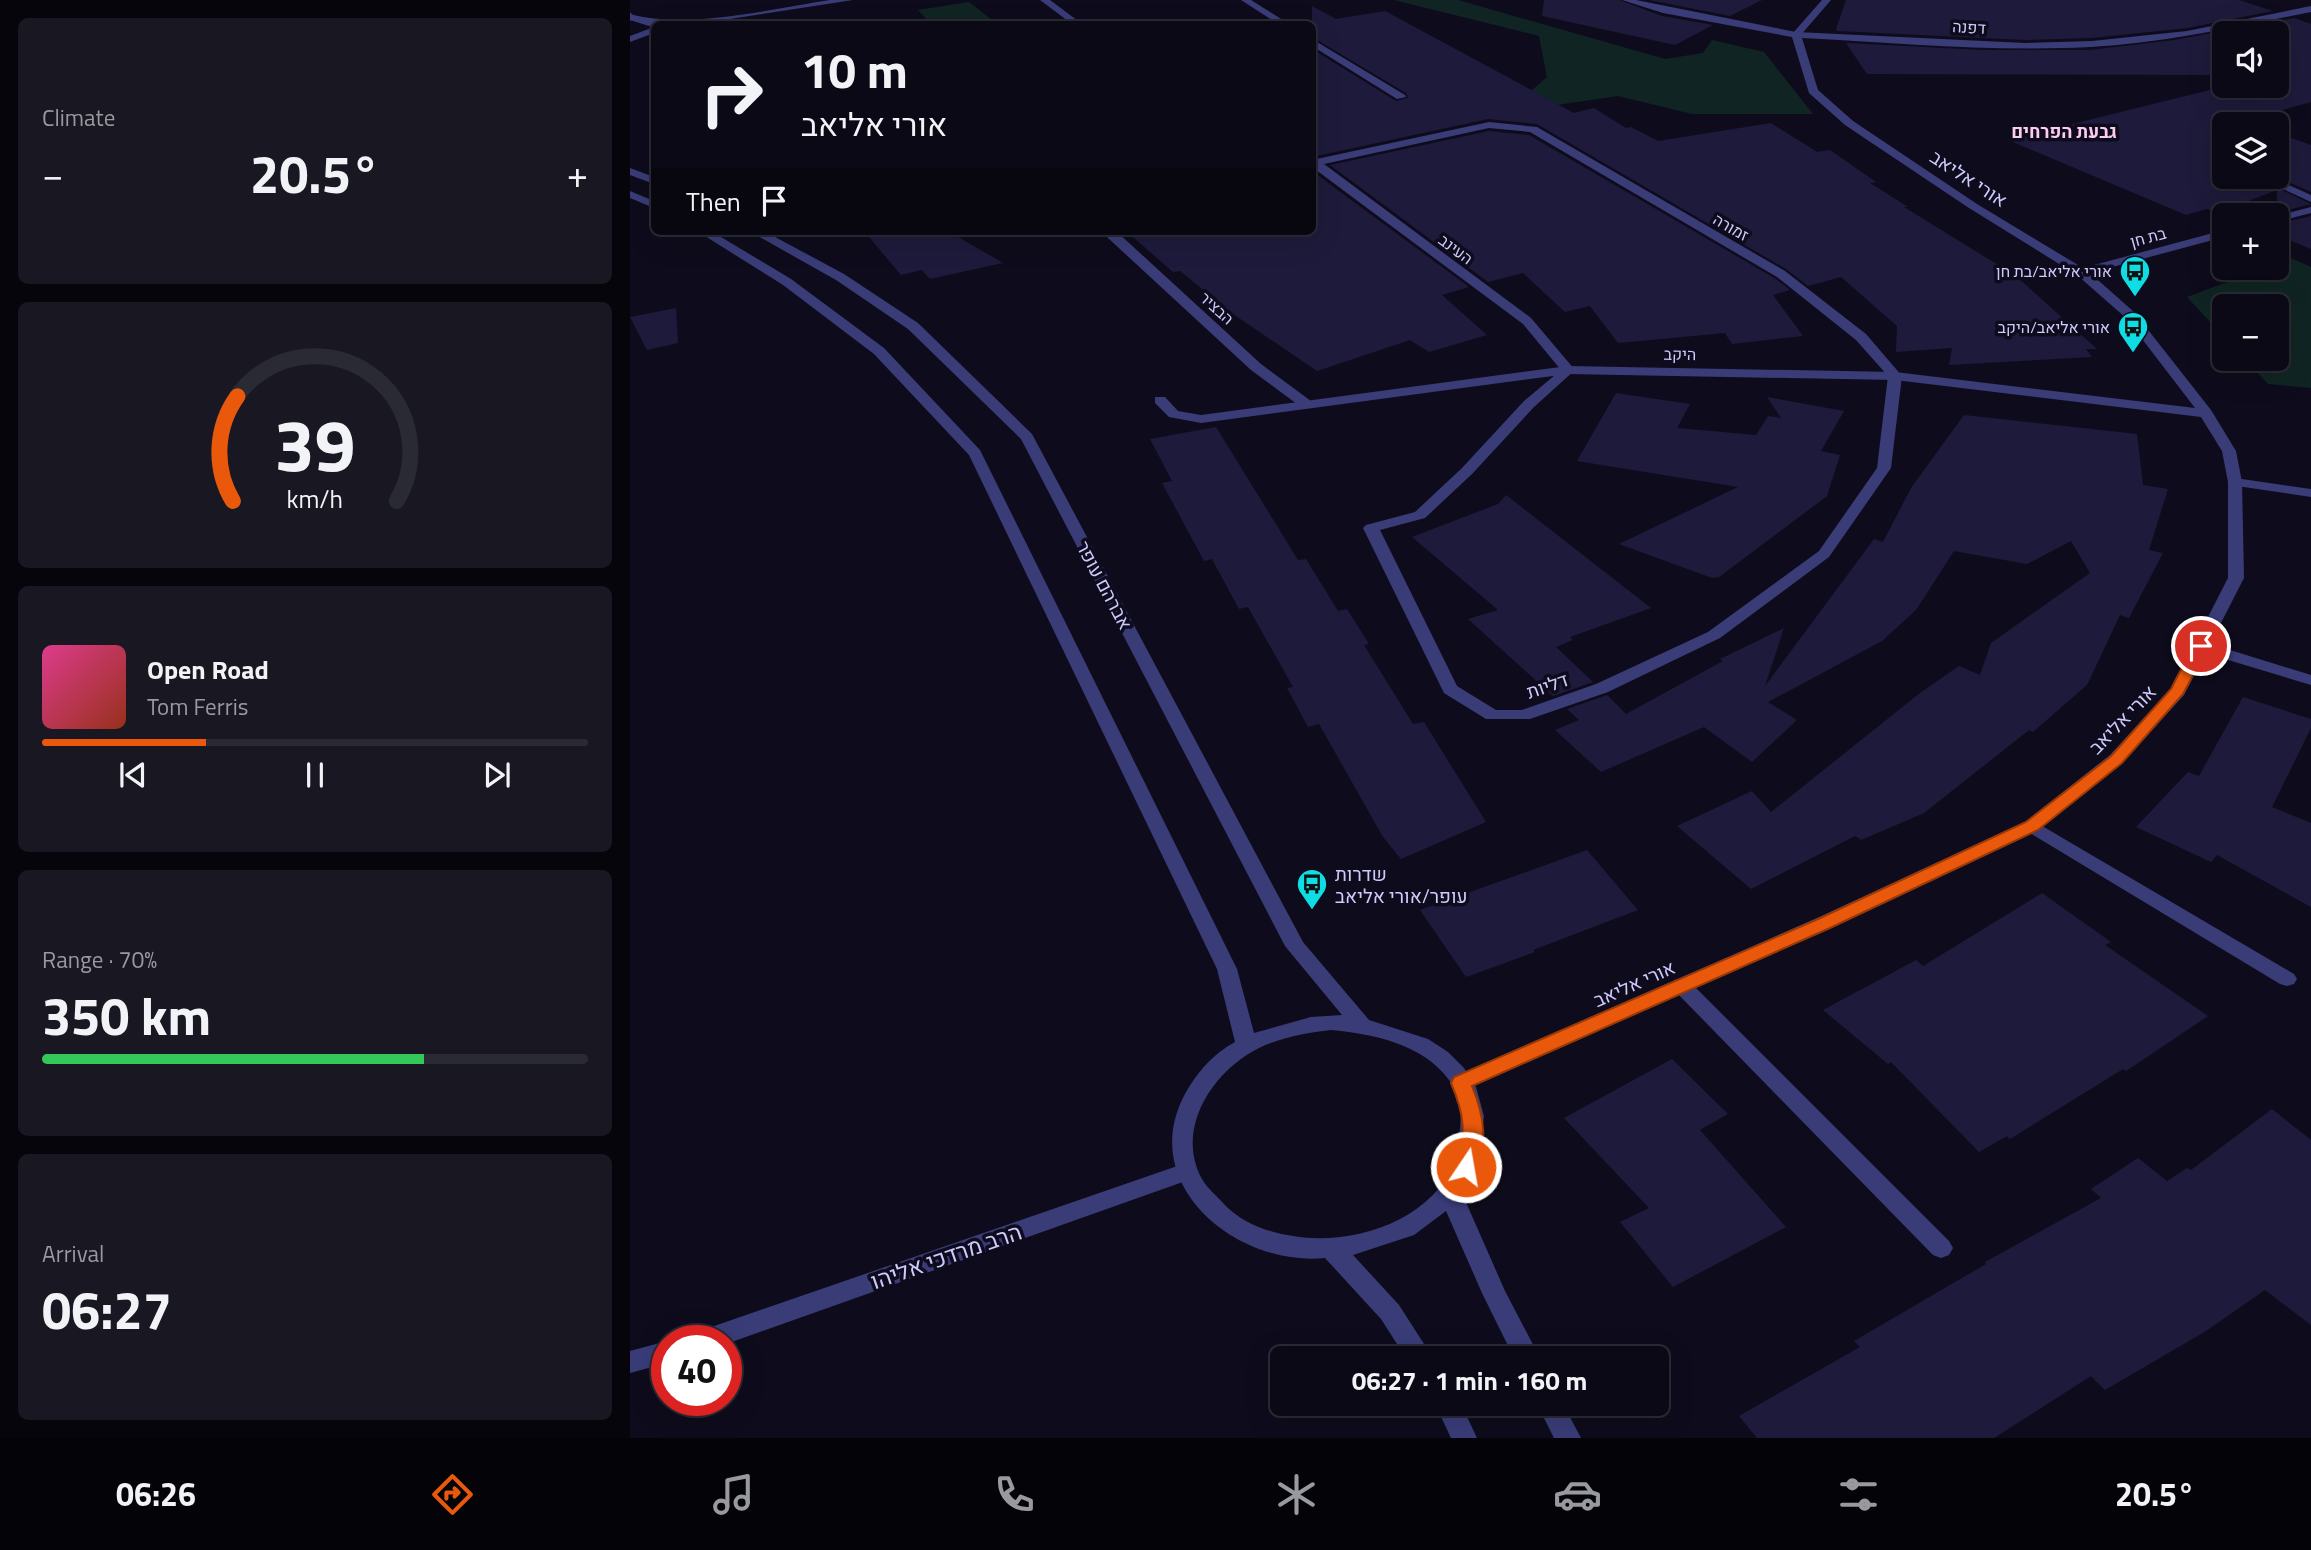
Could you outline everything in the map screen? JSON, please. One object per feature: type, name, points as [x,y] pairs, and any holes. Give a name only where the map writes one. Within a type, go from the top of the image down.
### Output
[{"type":"street","points":[[706,21],[849,0]]},
{"type":"street","points":[[1044,0],[1073,21]]},
{"type":"street","points":[[1245,0],[1279,21]]},
{"type":"street","name":"דפנה","points":[[1626,0],[1663,10],[1796,34],[2025,46],[2092,44],[2187,34],[2311,9]]},
{"type":"street","points":[[1796,34],[1826,0]]},
{"type":"street","points":[[630,17],[651,23]]},
{"type":"street","points":[[630,39],[651,31]]},
{"type":"street","name":"אורי אליאב","points":[[1461,1083],[1824,923],[2032,826],[2116,760],[2178,691],[2236,578],[2235,481],[2229,451],[2206,413],[2130,315],[2081,272],[1973,206],[1849,123],[1813,91],[1796,34]]},
{"type":"street","points":[[1316,44],[1401,97]]},
{"type":"street","name":"זמורה","points":[[1316,164],[1489,125],[1533,129],[1781,274],[1861,337],[1895,376]]},
{"type":"street","name":"העינב","points":[[1316,165],[1527,321],[1568,370]]},
{"type":"street","points":[[630,171],[651,180]]},
{"type":"street","points":[[2289,189],[2311,199]]},
{"type":"street","points":[[630,194],[651,204]]},
{"type":"street","points":[[2289,216],[2311,210]]},
{"type":"street","points":[[710,235],[787,282],[879,351],[975,453],[1227,969],[1246,1045]]},
{"type":"street","name":"אברהם עופר","points":[[762,235],[840,277],[913,327],[1027,437],[1295,946],[1361,1024]]},
{"type":"street","name":"הבציר","points":[[1112,235],[1256,367],[1306,404]]},
{"type":"street","name":"בת חן","points":[[2081,272],[2212,236]]},
{"type":"street","name":"דליות","points":[[1568,370],[1530,404],[1420,516],[1371,528],[1450,689],[1492,715],[1524,715],[1602,688],[1714,635],[1824,554],[1884,468],[1895,376]]},
{"type":"street","name":"היקב","points":[[1160,400],[1174,414],[1201,419],[1568,370],[1895,376],[2206,413]]},
{"type":"street","points":[[2235,481],[2311,493]]},
{"type":"street","points":[[2201,646],[2311,680]]},
{"type":"street","points":[[2032,826],[2287,979]]},
{"type":"street","points":[[1681,985],[1941,1248]]},
{"type":"street","points":[[1361,1024],[1392,1032],[1420,1044],[1443,1062],[1461,1083],[1472,1109],[1474,1138],[1466,1167],[1450,1194],[1428,1215],[1399,1232],[1367,1244],[1332,1249],[1292,1247],[1256,1238],[1224,1221],[1201,1198],[1186,1172],[1181,1143],[1185,1115],[1198,1088],[1219,1064],[1246,1045],[1273,1033],[1302,1025],[1361,1024]]},
{"type":"street","name":"הרב מרדכי אליהו","points":[[742,1327],[1186,1172]]},
{"type":"street","points":[[1450,1194],[1521,1346]]},
{"type":"street","points":[[1332,1249],[1390,1312],[1412,1346]]},
{"type":"street","points":[[630,1362],[651,1356]]},
{"type":"street","points":[[1454,1416],[1464,1438]]},
{"type":"street","points":[[1556,1416],[1568,1438]]},
{"type":"green space","points":[[1394,0],[1458,0],[1665,59],[1703,53],[1712,40],[1764,52],[1813,114],[1692,114],[1618,96],[1536,108],[1523,98],[1547,77],[1539,36]]},
{"type":"green space","points":[[969,2],[993,21],[928,21],[918,10]]},
{"type":"green space","points":[[2289,259],[2311,267],[2311,388],[2268,384],[2256,371],[2289,371],[2289,294],[2212,294],[2212,324],[2187,297],[2233,280],[2289,280]]},
{"type":"building","points":[[1544,0],[1619,0],[1662,16],[1713,25],[1675,45],[1542,16]]},
{"type":"building","points":[[1649,0],[1762,0],[1730,16]]},
{"type":"building","points":[[1846,0],[2239,0],[2273,11],[2187,28],[2092,38],[2025,40],[1836,29]]},
{"type":"building","points":[[1312,6],[1336,19],[1385,11],[1574,113],[1594,108],[1626,128],[1631,127],[1658,141],[1771,123],[1817,152],[1830,150],[1876,182],[1870,183],[1908,207],[1904,207],[2016,276],[2097,349],[2086,349],[2092,357],[1949,365],[1952,348],[1896,352],[1897,326],[1841,277],[1808,286],[1786,269],[1537,124],[1488,119],[1316,156],[1316,51],[1396,101],[1408,98],[1406,93],[1316,39],[1316,21],[1312,21]]},
{"type":"building","points":[[2294,18],[2311,24],[2311,102],[2276,112],[2212,112],[2212,189],[2280,189],[2311,204],[2289,210],[2289,203],[2277,203],[2277,190],[2243,203],[2212,203],[2212,211],[2207,209],[2186,215],[2008,140],[2212,89],[2212,98],[2289,98],[2289,21],[2278,21]]},
{"type":"building","points":[[2212,33],[2212,75],[1867,74],[1846,43],[1982,50],[2090,50]]},
{"type":"building","points":[[1489,131],[1529,135],[1776,279],[1790,290],[1773,295],[1803,336],[1732,344],[1725,333],[1618,343],[1590,306],[1565,312],[1523,273],[1488,282],[1330,165]]},
{"type":"building","points":[[2289,137],[2311,145],[2311,192],[2289,182]]},
{"type":"building","points":[[1316,174],[1469,287],[1442,295],[1487,335],[1429,352],[1410,340],[1317,371],[1233,314],[1180,271],[1173,272],[1131,235],[1316,235]]},
{"type":"building","points":[[2311,216],[2311,249],[2289,240],[2289,221]]},
{"type":"building","points":[[867,235],[955,235],[1003,263],[930,279],[922,270],[901,275]]},
{"type":"building","points":[[676,308],[678,343],[647,350],[630,317]]},
{"type":"building","points":[[1616,393],[1690,404],[1677,428],[1756,435],[1768,416],[1781,418],[1767,397],[1844,411],[1821,451],[1840,455],[1827,496],[1719,577],[1712,578],[1619,544],[1738,487],[1577,461]]},
{"type":"building","points":[[1964,415],[2137,434],[2143,485],[2168,489],[2149,550],[2163,553],[2129,618],[2120,615],[2087,685],[2033,732],[2029,730],[1924,813],[1861,840],[1855,836],[1751,889],[1677,826],[1752,791],[1771,812],[1920,693],[1959,666],[1980,675],[1991,643],[2090,573],[2071,541],[2027,564],[1954,551],[1916,610],[1882,641],[1768,702],[1797,720],[1752,762],[1704,727],[1601,772],[1555,730],[1579,720],[1567,709],[1607,695],[1626,714],[1723,661],[1720,659],[1784,628],[1765,686],[1874,539],[1883,542],[1911,488]]},
{"type":"building","points":[[1216,427],[1298,560],[1306,559],[1338,611],[1347,609],[1369,644],[1364,645],[1413,724],[1424,722],[1486,822],[1401,859],[1383,837],[1319,724],[1308,727],[1287,688],[1293,687],[1248,607],[1239,609],[1212,559],[1204,561],[1162,483],[1172,481],[1150,439]]},
{"type":"building","points":[[1506,495],[1651,608],[1570,637],[1573,640],[1556,647],[1593,682],[1553,696],[1468,619],[1498,610],[1412,537],[1498,504]]},
{"type":"building","points":[[2243,697],[2311,719],[2311,728],[2272,807],[2311,823],[2311,907],[2217,855],[2211,862],[2136,827],[2188,772],[2199,776]]},
{"type":"building","points":[[1587,850],[1638,910],[1466,977],[1420,910]]},
{"type":"building","points":[[2042,893],[2111,942],[2105,945],[2208,1016],[2126,1071],[2123,1069],[2010,1139],[2007,1136],[1979,1152],[1891,1062],[1888,1064],[1823,1010],[1916,960],[1923,966]]},
{"type":"building","points":[[1672,1059],[1728,1114],[1700,1130],[1786,1227],[1673,1287],[1620,1222],[1649,1208],[1564,1118]]},
{"type":"building","points":[[2272,1109],[2311,1140],[2311,1325],[2265,1290],[2206,1331],[2105,1390],[2091,1376],[1994,1438],[1757,1438],[1739,1416],[1860,1347],[1854,1341],[1986,1264],[1985,1262],[2101,1198],[2091,1189],[2138,1158],[2167,1181],[2187,1168],[2191,1170]]},
{"type":"place","name":"אורי אליאב/בת חן","points":[[2135,298]]},
{"type":"place","name":"אורי אליאב/היקב","points":[[2133,354]]},
{"type":"place","name":"שדרות עופר/אורי אליאב","points":[[1312,911]]},
{"type":"district","name":"גבעת הפרחים","points":[[2064,131]]},
{"type":"route","points":[[1466,1167],[1474,1138],[1472,1109],[1461,1083],[1824,923],[2032,826],[2116,760],[2178,691],[2201,646]]}]
